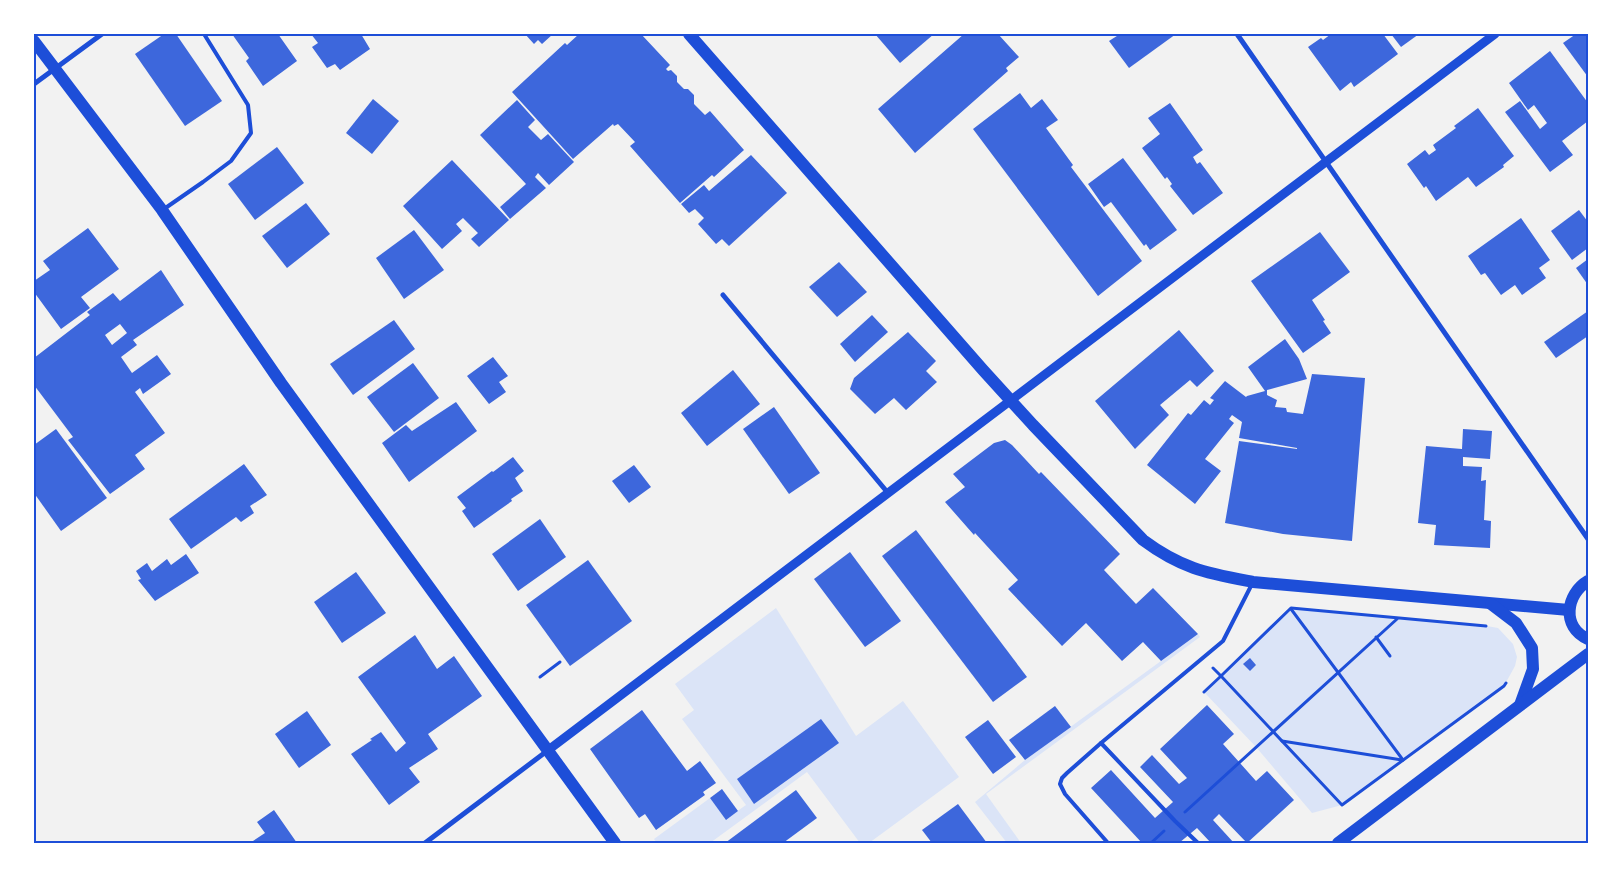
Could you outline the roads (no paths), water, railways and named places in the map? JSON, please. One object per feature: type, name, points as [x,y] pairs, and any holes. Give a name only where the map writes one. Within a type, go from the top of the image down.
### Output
[{"type":"main road","points":[[689,34],[1010,400],[1144,540],[1162,554],[1178,563],[1205,573],[1253,582],[1569,610]]},
{"type":"main road","points":[[34,41],[162,210],[281,383],[615,843]]},
{"type":"main road","points":[[1588,581],[1575,592],[1570,601],[1569,610],[1571,621],[1576,630],[1588,639]]},
{"type":"main road","points":[[1491,604],[1516,623],[1532,648],[1533,669],[1520,705]]},
{"type":"main road","points":[[1338,843],[1588,654]]},
{"type":"street","points":[[34,84],[102,34]]},
{"type":"street","points":[[1237,34],[1588,539]]},
{"type":"street","points":[[425,843],[1495,34]]},
{"type":"street","points":[[723,295],[888,493]]},
{"type":"lane","points":[[162,210],[231,161],[251,133],[248,105],[204,34]]},
{"type":"lane","points":[[1108,843],[1062,790],[1060,784],[1062,778],[1223,641],[1253,582]]},
{"type":"lane","points":[[1101,744],[1175,822],[1198,843]]}]
